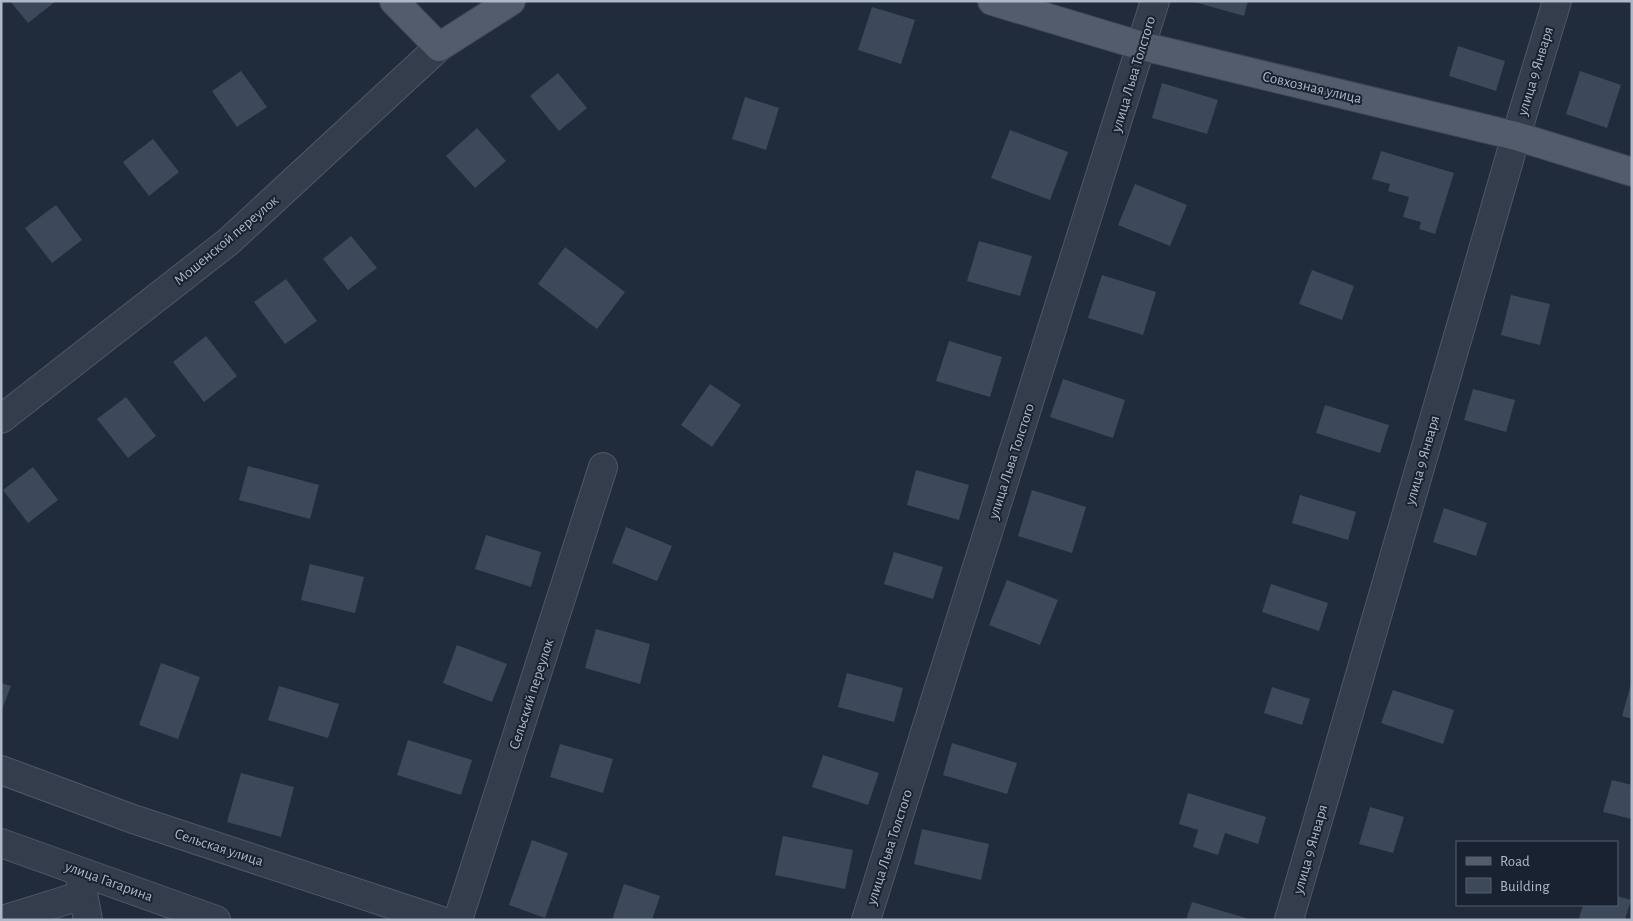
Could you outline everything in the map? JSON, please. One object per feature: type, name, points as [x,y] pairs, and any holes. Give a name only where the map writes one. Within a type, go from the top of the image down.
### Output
[{"type":"main road","points":[[394,1],[439,47],[510,1]]},
{"type":"main road","name":"Совхозная улица","points":[[992,1],[1142,46],[1516,136],[1632,172]]},
{"type":"street","name":"улица Льва Толстого","points":[[866,920],[1155,1]]},
{"type":"street","name":"улица 9 Января","points":[[1289,920],[1556,1]]},
{"type":"street","name":"Мошенской переулок","points":[[1,419],[228,242],[439,47]]},
{"type":"street","name":"Сельский переулок","points":[[458,920],[604,468]]},
{"type":"street","name":"Сельская улица","points":[[1,770],[133,818],[439,920]]},
{"type":"street","name":"улица Гагарина","points":[[1,843],[83,895],[216,920]]},
{"type":"street","points":[[2,920],[83,895]]},
{"type":"building","points":[[10,1],[56,1],[28,23]]},
{"type":"building","points":[[1191,1],[1248,1],[1244,16]]},
{"type":"building","points":[[872,7],[915,20],[901,64],[858,50]]},
{"type":"building","points":[[1458,46],[1505,61],[1496,91],[1449,76]]},
{"type":"building","points":[[241,71],[267,107],[237,127],[212,91]]},
{"type":"building","points":[[1580,71],[1621,85],[1607,128],[1566,114]]},
{"type":"building","points":[[558,73],[587,108],[559,131],[530,96]]},
{"type":"building","points":[[1162,83],[1218,100],[1207,134],[1152,118]]},
{"type":"building","points":[[745,97],[779,108],[766,150],[732,139]]},
{"type":"building","points":[[477,128],[506,161],[475,188],[446,156]]},
{"type":"building","points":[[1010,130],[1068,152],[1050,200],[991,178]]},
{"type":"building","points":[[153,139],[179,172],[149,196],[123,162]]},
{"type":"building","points":[[1381,151],[1454,173],[1435,234],[1419,229],[1421,222],[1403,217],[1409,197],[1388,191],[1390,184],[1372,179]]},
{"type":"building","points":[[1135,184],[1187,205],[1170,246],[1118,225]]},
{"type":"building","points":[[56,205],[82,240],[52,263],[25,228]]},
{"type":"building","points":[[351,236],[377,268],[348,290],[323,259]]},
{"type":"building","points":[[979,241],[1032,256],[1020,296],[967,281]]},
{"type":"building","points":[[565,247],[625,292],[597,329],[538,284]]},
{"type":"building","points":[[1312,270],[1354,286],[1342,320],[1299,304]]},
{"type":"building","points":[[1102,275],[1156,292],[1143,335],[1088,318]]},
{"type":"building","points":[[286,279],[317,321],[285,344],[254,302]]},
{"type":"building","points":[[1511,295],[1550,304],[1540,345],[1501,335]]},
{"type":"building","points":[[206,336],[237,376],[204,402],[173,362]]},
{"type":"building","points":[[949,341],[1002,357],[990,397],[936,381]]},
{"type":"building","points":[[1063,379],[1125,400],[1113,438],[1050,417]]},
{"type":"building","points":[[710,384],[741,405],[712,447],[681,425]]},
{"type":"building","points":[[1473,389],[1515,400],[1506,432],[1464,420]]},
{"type":"building","points":[[126,397],[156,436],[128,458],[97,419]]},
{"type":"building","points":[[1325,405],[1389,425],[1380,453],[1316,433]]},
{"type":"building","points":[[248,466],[319,485],[310,519],[239,500]]},
{"type":"building","points":[[33,467],[58,500],[28,523],[3,490]]},
{"type":"building","points":[[916,470],[969,485],[959,520],[907,505]]},
{"type":"building","points":[[1032,490],[1086,507],[1072,553],[1018,536]]},
{"type":"building","points":[[1300,495],[1356,512],[1348,540],[1292,523]]},
{"type":"building","points":[[1444,508],[1487,523],[1476,556],[1433,542]]},
{"type":"building","points":[[626,527],[672,546],[657,581],[612,563]]},
{"type":"building","points":[[486,535],[541,552],[531,587],[475,569]]},
{"type":"building","points":[[894,552],[943,567],[933,599],[884,584]]},
{"type":"building","points":[[310,564],[364,577],[355,613],[301,600]]},
{"type":"building","points":[[1007,580],[1058,600],[1040,645],[989,625]]},
{"type":"building","points":[[1271,584],[1328,603],[1319,631],[1262,612]]},
{"type":"building","points":[[596,629],[650,644],[640,684],[585,668]]},
{"type":"building","points":[[457,645],[507,664],[492,702],[443,683]]},
{"type":"building","points":[[161,663],[200,677],[178,739],[139,725]]},
{"type":"building","points":[[847,673],[903,688],[894,722],[838,707]]},
{"type":"building","points":[[1,683],[11,686],[1,712]]},
{"type":"building","points":[[1632,685],[1632,719],[1622,716]]},
{"type":"building","points":[[279,686],[339,704],[328,738],[268,720]]},
{"type":"building","points":[[1272,687],[1310,699],[1302,725],[1264,713]]},
{"type":"building","points":[[1393,690],[1454,710],[1443,744],[1381,723]]},
{"type":"building","points":[[408,740],[472,760],[461,795],[397,775]]},
{"type":"building","points":[[952,743],[1017,763],[1007,794],[943,775]]},
{"type":"building","points":[[560,744],[613,759],[603,793],[550,777]]},
{"type":"building","points":[[823,755],[879,773],[868,805],[812,787]]},
{"type":"building","points":[[241,773],[294,787],[281,837],[227,822]]},
{"type":"building","points":[[1612,780],[1632,785],[1632,819],[1603,812]]},
{"type":"building","points":[[1188,793],[1266,817],[1258,844],[1225,833],[1218,855],[1193,847],[1198,830],[1179,824]]},
{"type":"building","points":[[1370,807],[1404,817],[1393,853],[1359,844]]},
{"type":"building","points":[[922,829],[989,844],[981,880],[914,864]]},
{"type":"building","points":[[783,836],[853,850],[845,889],[775,875]]},
{"type":"building","points":[[532,840],[568,853],[545,918],[509,905]]},
{"type":"building","points":[[624,884],[660,896],[652,920],[612,920]]},
{"type":"building","points":[[1618,896],[1631,900],[1625,920],[1584,920],[1579,918],[1583,906],[1618,906]]},
{"type":"building","points":[[1192,902],[1249,919],[1249,920],[1186,920]]}]
